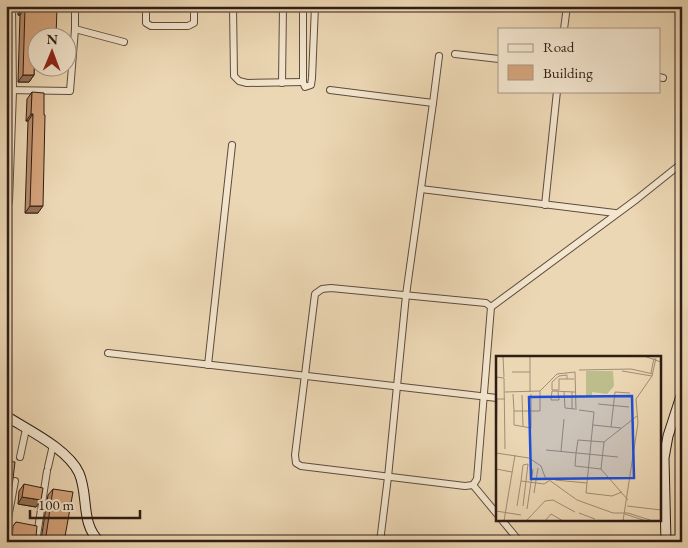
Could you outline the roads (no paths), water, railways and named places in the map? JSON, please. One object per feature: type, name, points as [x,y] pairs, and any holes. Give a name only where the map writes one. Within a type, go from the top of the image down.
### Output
[{"type":"street","points":[[6,201],[9,202],[12,6]]},
{"type":"street","points":[[75,6],[75,28]]},
{"type":"street","points":[[146,6],[146,23],[151,26],[188,26],[194,23],[194,6]]},
{"type":"street","points":[[233,6],[234,76],[239,81],[247,84],[303,82]]},
{"type":"street","points":[[282,83],[283,6]]},
{"type":"street","points":[[303,6],[303,82],[305,87],[310,87],[312,78],[315,6]]},
{"type":"street","points":[[564,28],[567,6]]},
{"type":"street","points":[[78,30],[124,42]]},
{"type":"street","points":[[455,54],[498,59]]},
{"type":"street","points":[[380,542],[398,386],[406,295],[439,56]]},
{"type":"street","points":[[10,90],[70,91],[71,78]]},
{"type":"street","points":[[330,90],[433,103]]},
{"type":"street","points":[[545,205],[557,92]]},
{"type":"street","points":[[208,364],[232,145]]},
{"type":"street","points":[[491,307],[486,304],[330,288],[322,289],[315,294],[295,455],[296,463],[301,466],[388,477],[465,486],[473,485],[477,479],[491,307],[615,213],[637,199],[682,163]]},
{"type":"street","points":[[421,189],[615,213]]},
{"type":"street","points":[[108,353],[496,398]]},
{"type":"street","points":[[666,542],[664,458],[668,436],[682,393]]},
{"type":"street","points":[[6,416],[53,446],[69,459],[79,473],[87,520],[92,535],[100,542]]},
{"type":"street","points":[[20,457],[26,429]]},
{"type":"street","points":[[36,542],[47,469],[53,446]]},
{"type":"street","points":[[6,529],[15,480]]},
{"type":"street","points":[[473,485],[496,513]]},
{"type":"street","points":[[502,520],[520,542]]}]
